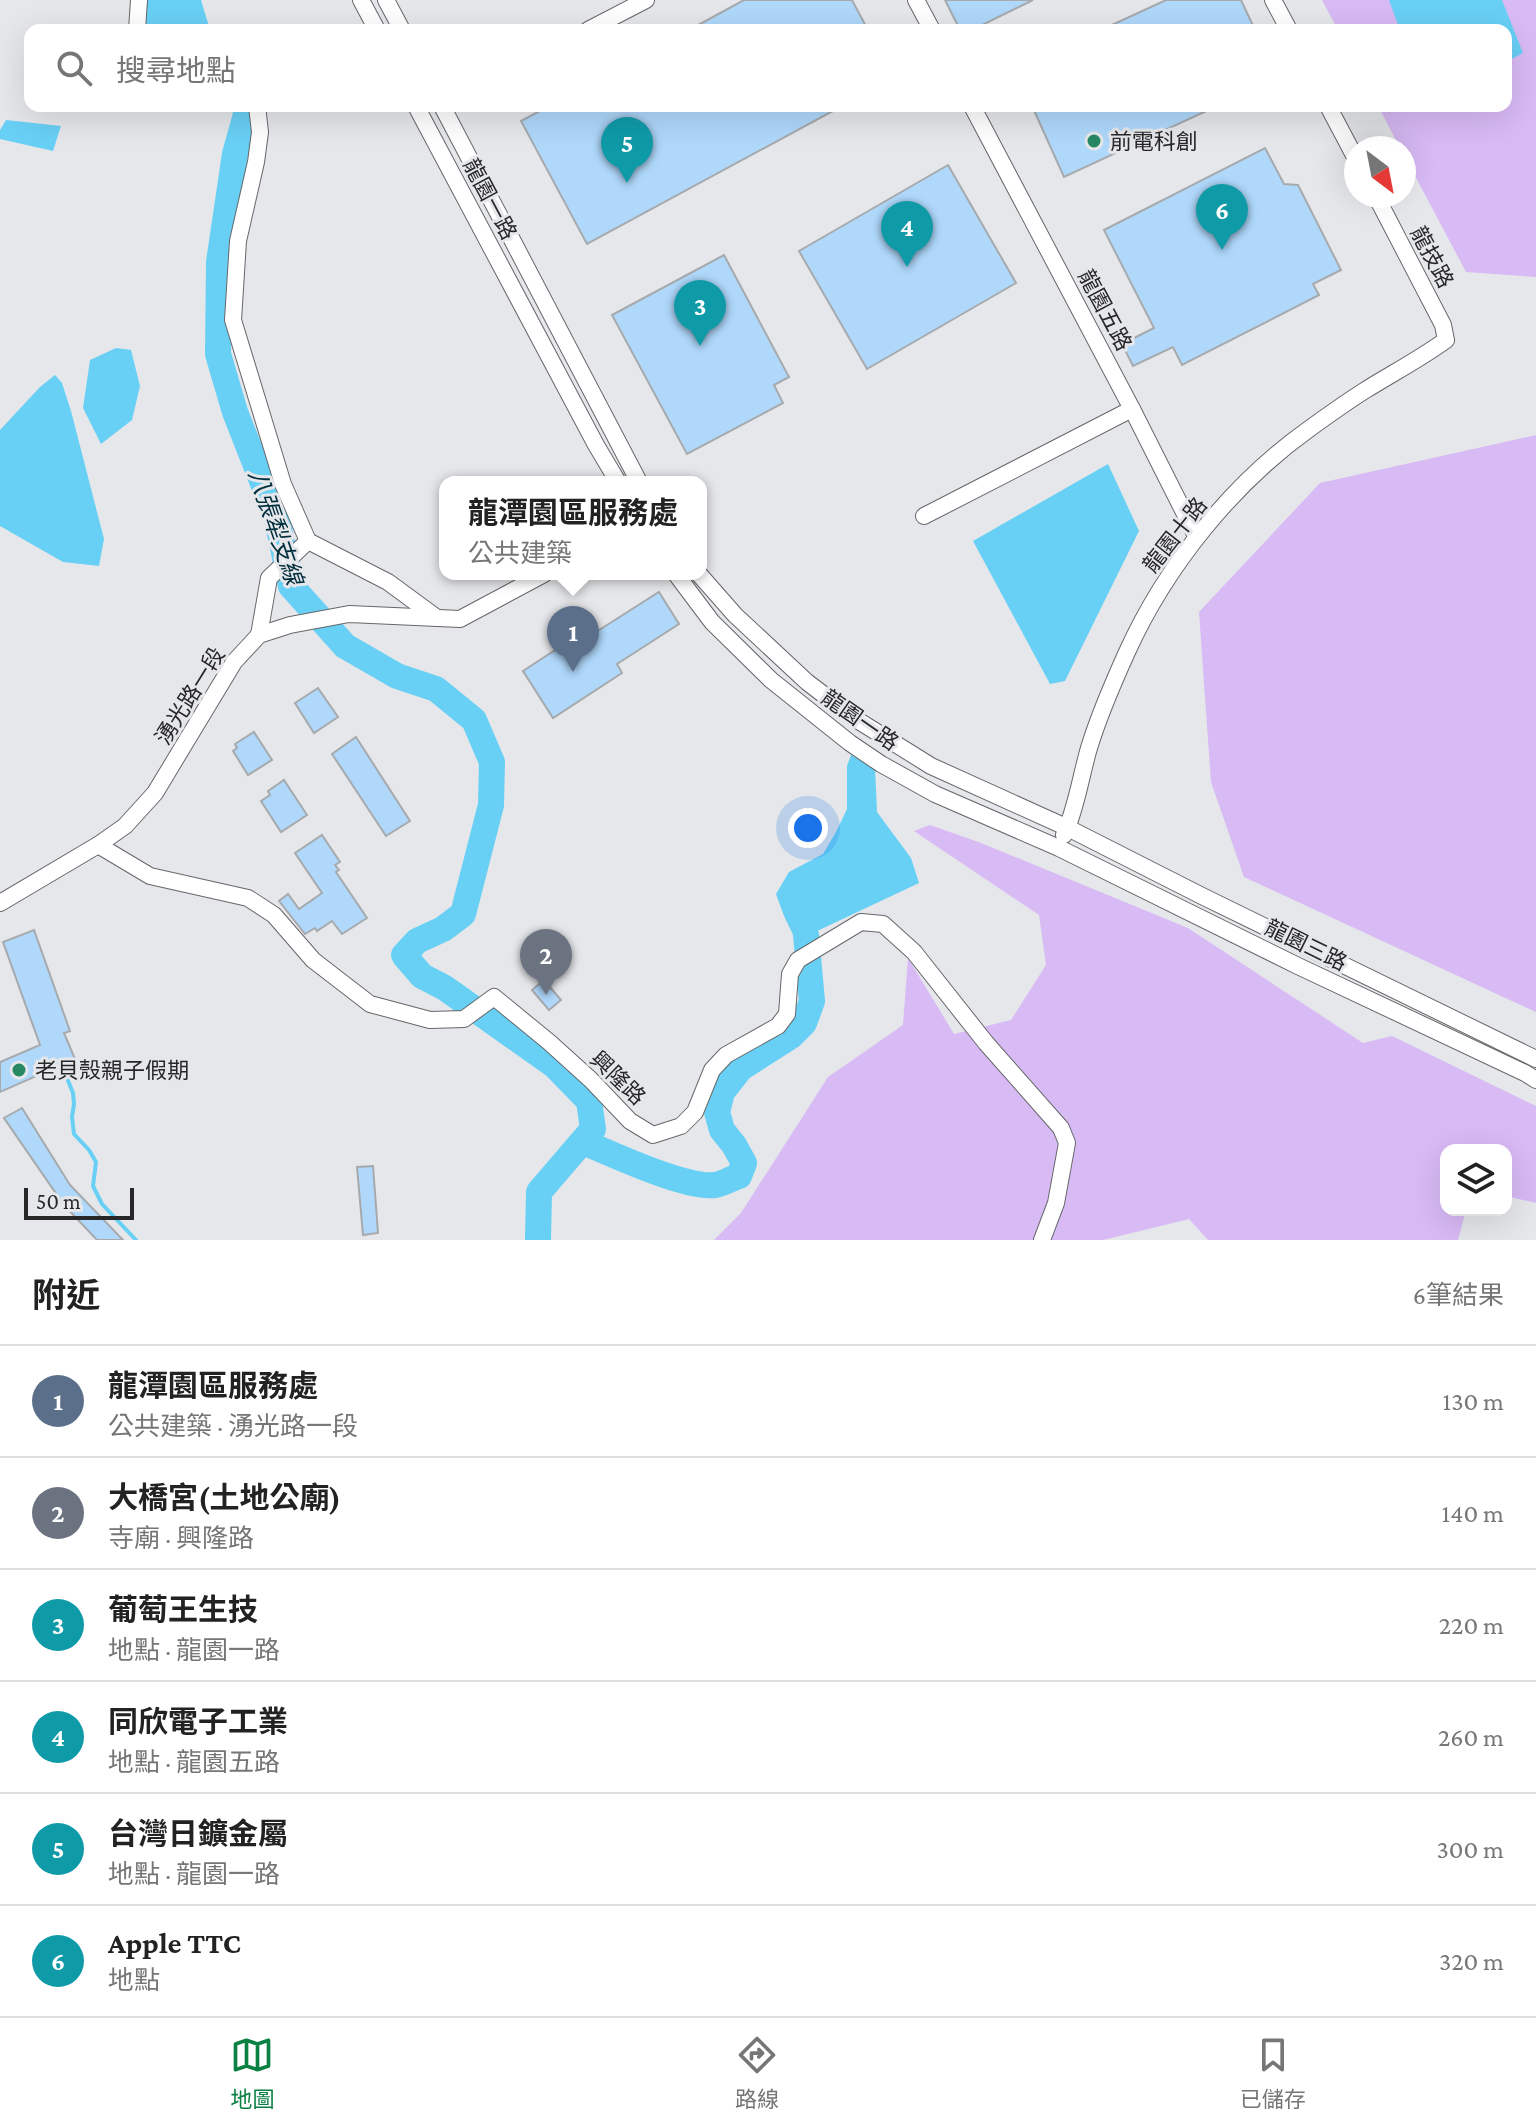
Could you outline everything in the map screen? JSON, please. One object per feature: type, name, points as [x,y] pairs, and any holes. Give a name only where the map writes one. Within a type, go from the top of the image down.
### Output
[{"type":"street","points":[[137,24],[139,0]]},
{"type":"street","points":[[361,0],[374,24]]},
{"type":"street","points":[[386,0],[399,24]]},
{"type":"street","points":[[600,24],[646,0]]},
{"type":"street","points":[[916,0],[929,24]]},
{"type":"street","points":[[1273,0],[1286,24]]},
{"type":"street","points":[[258,112],[260,132],[238,241],[233,320],[283,484],[308,541],[388,582],[437,618]]},
{"type":"street","name":"龍園一路","points":[[419,112],[614,476]]},
{"type":"street","name":"龍園一路","points":[[443,112],[636,476]]},
{"type":"street","name":"龍園五路","points":[[975,112],[1196,536]]},
{"type":"street","points":[[1331,112],[1344,136]]},
{"type":"street","name":"龍技路","points":[[1382,208],[1443,325],[1446,340]]},
{"type":"street","name":"龍園十路","points":[[1059,848],[1068,828],[1089,748],[1112,686],[1157,595],[1196,536],[1258,471],[1306,431],[1360,393],[1446,340]]},
{"type":"street","points":[[924,516],[1132,409]]},
{"type":"street","points":[[308,541],[269,578],[259,635],[290,625],[349,614],[460,619],[533,580]]},
{"type":"street","name":"龍園一路","points":[[680,580],[712,622],[746,656],[793,699],[850,743],[935,794],[1059,848]]},
{"type":"street","name":"龍園一路","points":[[704,580],[735,615],[807,682],[854,718],[931,766],[1068,828]]},
{"type":"street","name":"湧光路一段","points":[[0,903],[125,826],[155,793],[234,662],[259,635]]},
{"type":"street","name":"龍園三路","points":[[1068,828],[1536,1059]]},
{"type":"street","name":"興隆路","points":[[98,845],[150,876],[248,898],[274,915],[313,960],[370,1004],[430,1020],[464,1019],[494,997],[591,1080],[630,1121],[653,1135],[681,1126],[695,1112],[712,1070],[726,1055],[778,1026],[787,1014],[790,974],[798,960],[861,922],[883,924],[914,952],[986,1043],[1061,1128],[1067,1143],[1056,1203],[1042,1240]]},
{"type":"street","name":"龍園三路","points":[[1059,848],[1536,1080]]},
{"type":"shaded area","points":[[1322,0],[1536,0],[1536,277],[1466,272],[1416,178],[1416,136],[1394,136],[1381,112],[1512,112],[1512,24],[1335,24]]},
{"type":"shaded area","points":[[1536,435],[1536,1012],[1244,877],[1211,782],[1199,612],[1320,483]]},
{"type":"shaded area","points":[[930,825],[981,843],[1188,928],[1363,1043],[1392,1036],[1536,1106],[1536,1203],[1512,1197],[1512,1144],[1440,1144],[1440,1216],[1464,1216],[1458,1240],[1208,1240],[1189,1219],[1103,1240],[714,1240],[741,1213],[828,1077],[903,1025],[908,958],[954,1034],[1011,1020],[1046,965],[1039,915],[914,831]]},
{"type":"water","points":[[147,0],[201,0],[208,24],[145,24]]},
{"type":"water","points":[[1389,0],[1502,0],[1512,24],[1398,24]]},
{"type":"water","points":[[1512,25],[1523,53],[1512,59]]},
{"type":"water","points":[[6,120],[61,126],[53,151],[0,139],[0,130]]},
{"type":"water","points":[[116,348],[131,350],[140,386],[132,420],[101,444],[83,408],[90,360]]},
{"type":"water","points":[[55,375],[62,383],[71,411],[104,539],[99,566],[63,562],[0,526],[0,430]]},
{"type":"water","points":[[1108,464],[1139,531],[1065,681],[1050,684],[973,541]]},
{"type":"water","points":[[851,755],[875,768],[877,812],[911,858],[919,883],[796,941],[776,894],[789,872],[823,854],[836,832],[847,809],[847,766]]},
{"type":"building","points":[[744,0],[852,0],[865,24],[700,24]]},
{"type":"building","points":[[945,0],[1033,0],[984,24],[957,24]]},
{"type":"building","points":[[1166,0],[1241,0],[1252,24],[1114,24]]},
{"type":"building","points":[[538,112],[831,112],[587,244],[521,121]]},
{"type":"building","name":"前電科創","points":[[1035,112],[1204,112],[1064,177]]},
{"type":"building","points":[[1265,148],[1284,184],[1298,185],[1341,270],[1313,284],[1319,295],[1182,365],[1173,347],[1133,366],[1122,344],[1154,328],[1104,230]]},
{"type":"building","points":[[948,165],[1016,283],[867,369],[799,251]]},
{"type":"building","points":[[724,255],[789,377],[774,385],[783,403],[687,454],[612,315]]},
{"type":"building","points":[[659,592],[679,624],[617,664],[622,673],[553,718],[523,671],[592,626],[596,632]]},
{"type":"building","points":[[318,688],[338,717],[314,733],[295,703]]},
{"type":"building","points":[[254,732],[272,760],[248,775],[233,751],[237,748],[235,744]]},
{"type":"building","points":[[356,737],[410,821],[386,836],[332,754]]},
{"type":"building","points":[[284,780],[307,815],[281,832],[261,801],[270,795],[268,791]]},
{"type":"building","points":[[322,835],[340,862],[335,865],[339,870],[336,872],[367,918],[342,934],[332,921],[317,931],[315,928],[305,934],[279,901],[288,894],[299,909],[322,893],[295,853]]},
{"type":"building","points":[[34,930],[70,1031],[64,1033],[75,1059],[0,1092],[0,1062],[40,1045],[3,942]]},
{"type":"building","points":[[544,980],[561,1000],[549,1010],[532,990]]},
{"type":"building","points":[[22,1108],[70,1185],[123,1240],[97,1240],[64,1205],[4,1118]]},
{"type":"building","points":[[373,1166],[378,1233],[363,1235],[357,1167]]},
{"type":"waterway","name":"八張犁支線","points":[[247,112],[235,154],[219,262],[218,354],[235,412],[277,519],[291,586],[345,646],[397,676],[436,689],[474,720],[492,762],[491,805],[463,914],[443,929],[417,941],[404,955],[422,976],[445,988],[555,1066],[589,1101],[593,1129],[539,1192],[538,1240]]},
{"type":"waterway","points":[[583,1142],[686,1182],[715,1185],[739,1176],[744,1163],[722,1130],[717,1112],[722,1092],[741,1068],[791,1036],[804,1023],[812,1001],[806,935]]},
{"type":"waterway","points":[[67,1078],[73,1093],[74,1134],[96,1162],[93,1186],[102,1204],[136,1240]]},
{"type":"place","name":"前電科創","points":[[1094,141]]},
{"type":"place","name":"台灣日鑛金屬","points":[[627,183]]},
{"type":"place","name":"Apple TTC","points":[[1222,250]]},
{"type":"place","name":"同欣電子工業","points":[[907,267]]},
{"type":"place","name":"葡萄王生技","points":[[700,346]]},
{"type":"place","name":"龍潭園區服務處","points":[[573,672]]},
{"type":"place","name":"大橋宮(土地公廟)","points":[[546,995]]},
{"type":"place","name":"老貝殼親子假期","points":[[19,1070]]}]
